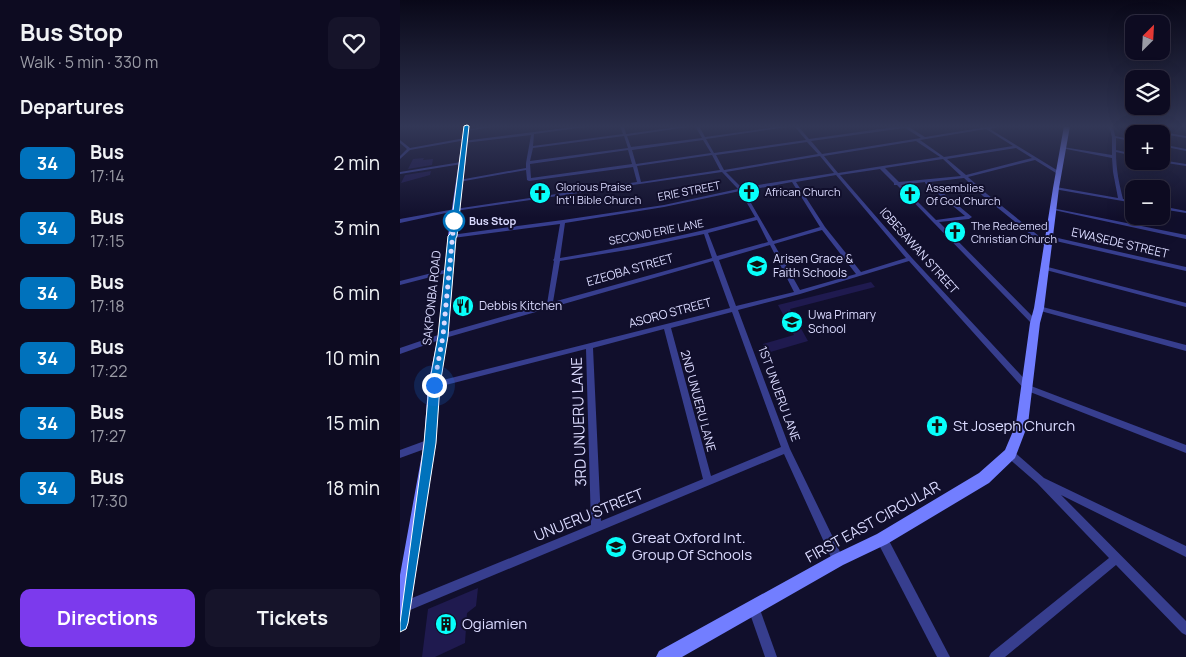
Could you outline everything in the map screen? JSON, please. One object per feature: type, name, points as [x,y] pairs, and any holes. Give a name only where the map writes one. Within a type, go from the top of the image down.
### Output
[{"type":"street","name":"SAKPONBA ROAD","points":[[400,623],[430,443],[434,385],[443,336],[448,272],[452,236],[454,236],[455,210],[462,157]]},
{"type":"street","points":[[529,157],[527,169],[529,180],[689,157]]},
{"type":"street","points":[[528,163],[574,157]]},
{"type":"street","points":[[632,157],[639,183]]},
{"type":"street","points":[[715,157],[723,171],[742,191],[773,243],[798,293]]},
{"type":"street","points":[[400,221],[455,210],[809,157]]},
{"type":"street","name":"IGBESAWAN STREET","points":[[821,157],[910,259],[1028,388]]},
{"type":"street","name":"EWASEDE STREET","points":[[942,157],[964,177],[1048,242],[1186,269]]},
{"type":"street","name":"ERIE STREET","points":[[454,236],[563,222],[793,181],[959,157]]},
{"type":"street","points":[[1031,157],[1058,172]]},
{"type":"street","name":"FIRST EAST CIRCULAR","points":[[665,657],[838,560],[882,539],[984,478],[1010,454],[1022,424],[1035,323],[1039,308],[1061,157]]},
{"type":"street","points":[[1114,157],[1121,199]]},
{"type":"street","points":[[896,184],[964,177],[1034,159]]},
{"type":"street","points":[[1170,162],[1186,165]]},
{"type":"street","points":[[400,173],[461,163]]},
{"type":"street","points":[[880,167],[936,221],[1035,323]]},
{"type":"street","points":[[459,181],[527,169]]},
{"type":"street","points":[[793,181],[823,228],[860,275]]},
{"type":"street","points":[[927,182],[969,217],[936,221]]},
{"type":"street","points":[[1056,188],[1125,200]]},
{"type":"street","points":[[1054,209],[1186,237]]},
{"type":"street","points":[[1170,209],[1186,212]]},
{"type":"street","name":"SECOND ERIE LANE","points":[[556,260],[654,244],[706,233],[758,218]]},
{"type":"street","points":[[550,304],[563,222]]},
{"type":"street","name":"EZEOBA STREET","points":[[400,351],[550,304],[823,228]]},
{"type":"street","name":"1ST UNUERU LANE","points":[[706,233],[786,449],[838,560]]},
{"type":"street","name":"ASORO STREET","points":[[434,385],[798,293],[910,259]]},
{"type":"street","points":[[1044,268],[1186,305]]},
{"type":"street","points":[[400,283],[448,272]]},
{"type":"street","points":[[1039,308],[1186,348]]},
{"type":"street","name":"2ND UNUERU LANE","points":[[667,326],[708,482]]},
{"type":"street","name":"3RD UNUERU LANE","points":[[590,346],[596,528]]},
{"type":"street","points":[[1028,388],[1186,448]]},
{"type":"street","points":[[400,454],[430,443]]},
{"type":"street","name":"UNUERU STREET","points":[[402,607],[786,449]]},
{"type":"street","points":[[1010,454],[1040,480],[1186,629]]},
{"type":"street","points":[[1040,480],[1186,552]]},
{"type":"street","points":[[882,539],[944,657]]},
{"type":"street","points":[[995,657],[1117,558]]},
{"type":"street","points":[[753,607],[771,657]]},
{"type":"building","points":[[424,158],[423,160],[433,159],[432,165],[408,169],[413,159]]},
{"type":"building","points":[[431,171],[430,175],[401,183],[405,175]]},
{"type":"building","name":"Uwa Primary School","points":[[871,282],[875,287],[790,309],[808,341],[767,353],[763,344],[794,335],[778,305]]},
{"type":"building","name":"Ogiamien","points":[[478,588],[476,606],[467,613],[465,643],[435,657],[422,657],[428,609]]},
{"type":"bus line","name":"34","points":[[400,623],[430,443],[434,385],[443,336],[448,272],[452,236],[454,236],[455,210],[462,157]]},
{"type":"place","name":"African Church","points":[[749,192]]},
{"type":"place","name":"Glorious Praise Int'l Bible Church","points":[[540,193]]},
{"type":"place","name":"Assemblies Of God Church","points":[[910,194]]},
{"type":"place","name":"Bus Stop","points":[[454,221]]},
{"type":"place","name":"The Redeemed Christian Church","points":[[955,232]]},
{"type":"place","name":"Arisen Grace & Faith Schools","points":[[757,266]]},
{"type":"place","name":"Debbis Kitchen","points":[[463,306]]},
{"type":"place","name":"Uwa Primary School","points":[[792,322]]},
{"type":"place","name":"St Joseph Church","points":[[937,426]]},
{"type":"place","name":"Great Oxford Int. Group Of Schools","points":[[616,547]]},
{"type":"place","name":"Ogiamien","points":[[446,624]]},
{"type":"route","points":[[434,385],[443,336],[454,221]]}]
